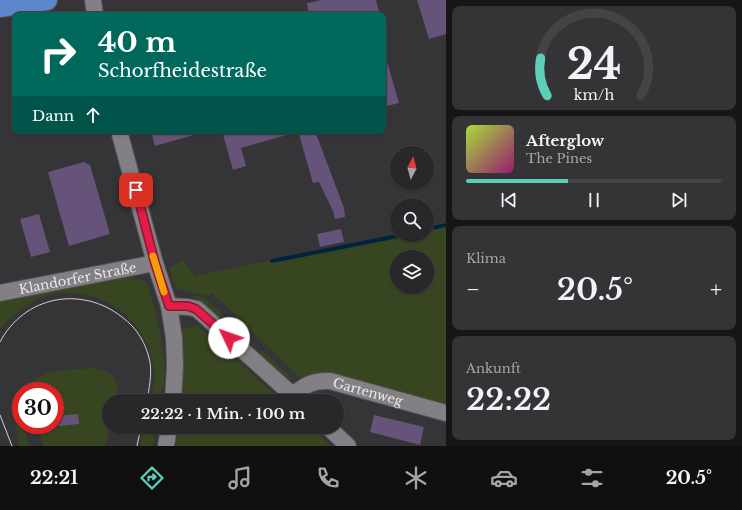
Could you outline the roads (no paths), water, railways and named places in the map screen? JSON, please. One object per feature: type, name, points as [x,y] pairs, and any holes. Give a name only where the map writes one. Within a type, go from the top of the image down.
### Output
[{"type":"main road","points":[[0,7],[47,0]]},
{"type":"street","points":[[93,0],[95,12]]},
{"type":"street","points":[[119,134],[154,259],[169,306],[174,338],[175,366],[173,394]]},
{"type":"street","name":"Klandorfer Straße","points":[[0,293],[154,259]]},
{"type":"street","points":[[169,306],[188,306],[196,309],[292,394]]},
{"type":"street","name":"Gartenweg","points":[[298,394],[303,386],[310,383],[330,381],[446,413]]},
{"type":"street","points":[[166,446],[168,434]]},
{"type":"street","points":[[335,434],[348,446]]},
{"type":"waterway","points":[[434,228],[446,225]]},
{"type":"waterway","points":[[272,261],[390,238]]},
{"type":"tram line","points":[[0,342],[10,326],[23,314],[38,305],[55,300],[72,299],[89,301],[106,307],[122,317],[140,336],[146,348],[150,362],[151,371],[148,394]]},
{"type":"tram line","points":[[0,415],[12,446]]},
{"type":"tram line","points":[[137,446],[140,434]]}]
